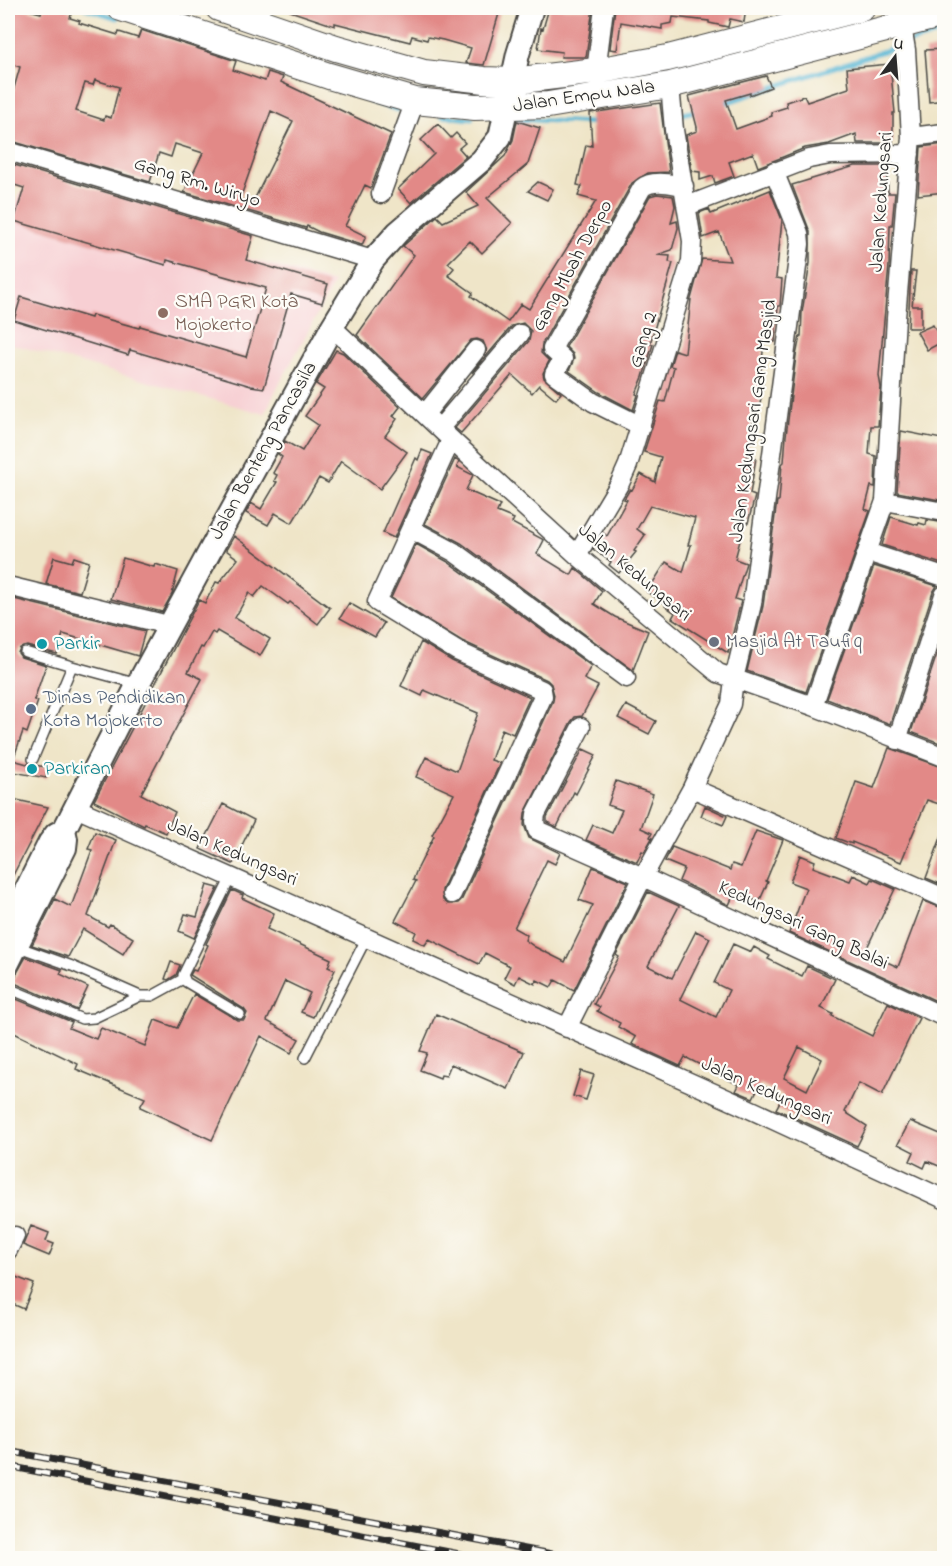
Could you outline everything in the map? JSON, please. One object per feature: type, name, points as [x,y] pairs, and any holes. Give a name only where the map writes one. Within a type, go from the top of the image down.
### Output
[{"type":"main road","name":"Jalan Empu Nala","points":[[121,8],[415,101],[475,107],[506,115],[548,105],[670,85],[904,38],[945,14]]},
{"type":"main road","name":"Jalan Empu Nala","points":[[219,8],[336,48],[424,73],[513,81],[596,71],[668,58],[862,8]]},
{"type":"street","name":"Jalan Benteng Pancasila","points":[[10,945],[65,848],[64,830],[138,684],[332,327],[374,260],[398,232],[482,160],[500,137],[532,8]]},
{"type":"street","points":[[596,71],[604,8]]},
{"type":"street","name":"Jalan Kedungsari","points":[[813,706],[885,501],[896,318],[911,145],[904,38]]},
{"type":"street","name":"Gang 2","points":[[577,555],[620,483],[641,426],[691,261],[692,241],[670,85]]},
{"type":"street","points":[[381,194],[415,101]]},
{"type":"street","points":[[687,206],[774,171],[820,156],[911,145],[945,133]]},
{"type":"street","name":"Gang Rm. Wiryo","points":[[8,151],[374,260]]},
{"type":"street","name":"Jalan Kedungsari Gang Masjid","points":[[734,679],[752,604],[800,244],[799,233],[774,171]]},
{"type":"street","name":"Gang Mbah Derpo","points":[[641,426],[593,402],[554,374],[563,359],[552,349],[642,188],[654,183],[684,186]]},
{"type":"street","name":"Jalan Kedungsari","points":[[332,327],[577,555],[718,673],[813,706],[945,757]]},
{"type":"street","points":[[452,894],[542,700],[543,693],[542,690],[457,651],[377,602],[411,529],[446,434],[520,334]]},
{"type":"street","points":[[424,414],[476,350]]},
{"type":"street","points":[[885,501],[945,512]]},
{"type":"street","points":[[411,529],[454,552],[626,678]]},
{"type":"street","points":[[867,552],[945,577]]},
{"type":"street","points":[[8,586],[170,627]]},
{"type":"street","points":[[897,740],[943,604]]},
{"type":"street","points":[[567,1028],[643,877],[692,788],[729,711],[734,679]]},
{"type":"street","name":"Kedungsari Gang Balai","points":[[581,727],[536,814],[535,826],[542,834],[643,877],[945,1017]]},
{"type":"street","points":[[692,788],[945,898]]},
{"type":"street","name":"Jalan Kedungsari","points":[[76,808],[743,1106],[945,1199]]},
{"type":"lane","points":[[25,652],[138,684]]},
{"type":"lane","points":[[33,759],[72,666]]},
{"type":"lane","points":[[231,877],[183,972],[183,978],[240,1014]]},
{"type":"lane","points":[[305,1058],[366,939]]},
{"type":"lane","points":[[10,945],[72,966],[140,996],[152,996],[183,978]]},
{"type":"lane","points":[[8,988],[82,1019],[99,1016],[140,996]]},
{"type":"shaded area","name":"SMA PGRI Kota Mojokerto","points":[[19,192],[334,283],[265,414],[8,343],[8,231]]},
{"type":"building","points":[[10,8],[41,13],[43,8],[68,8],[67,10],[72,12],[70,18],[80,21],[79,23],[118,35],[119,32],[138,38],[141,30],[236,61],[233,70],[265,81],[268,72],[283,77],[281,82],[391,134],[371,188],[365,185],[345,226],[366,236],[362,245],[307,226],[306,228],[184,192],[203,153],[175,144],[171,157],[159,153],[150,182],[8,140],[8,109],[20,67],[8,63],[10,50],[8,49]],"holes":[[[95,80],[119,87],[111,118],[105,116],[104,120],[76,111],[85,83],[93,85]],[[271,111],[293,121],[252,204],[240,199]]]},
{"type":"building","points":[[290,8],[490,8],[500,10],[484,65],[466,63],[471,48],[428,37],[427,40],[412,36],[410,42],[335,23],[335,26],[290,11]]},
{"type":"building","points":[[549,8],[593,8],[586,57],[561,57],[562,52],[538,49],[541,28],[543,29]]},
{"type":"building","points":[[615,8],[746,8],[744,22],[730,19],[728,27],[709,23],[709,21],[673,17],[672,23],[662,25],[662,29],[621,22],[617,50],[610,49]]},
{"type":"building","points":[[945,49],[945,100],[929,102],[925,50]]},
{"type":"building","points":[[890,64],[895,113],[893,113],[893,143],[857,143],[856,134],[829,144],[805,148],[758,167],[753,153],[729,162],[734,176],[715,183],[713,176],[700,180],[700,172],[692,171],[686,135],[697,131],[697,127],[689,96],[766,76],[771,87],[750,95],[750,93],[726,100],[736,129],[772,116],[771,112],[787,107],[786,102],[804,96],[807,102],[849,88],[847,68]]},
{"type":"building","points":[[660,103],[669,172],[648,173],[632,183],[542,344],[541,353],[549,361],[543,373],[544,378],[561,393],[556,399],[539,385],[532,393],[512,375],[461,433],[455,428],[529,341],[531,331],[523,323],[512,326],[472,373],[487,351],[483,341],[471,340],[423,398],[357,335],[414,255],[403,246],[437,216],[443,222],[478,206],[466,192],[505,156],[513,140],[517,121],[540,128],[528,164],[487,198],[512,223],[482,253],[470,241],[448,263],[454,268],[448,275],[473,293],[471,296],[508,322],[521,304],[529,309],[596,201],[578,196],[582,186],[577,185],[586,145],[592,146],[590,113]]},
{"type":"building","points":[[438,124],[451,138],[456,133],[465,143],[459,148],[466,156],[411,203],[398,189],[434,154],[421,140]]},
{"type":"building","points":[[945,144],[945,192],[918,195],[921,147]]},
{"type":"building","points":[[8,163],[253,236],[246,260],[328,284],[322,303],[291,294],[264,388],[130,350],[128,355],[14,320],[21,297],[91,318],[92,315],[139,328],[140,326],[246,357],[266,288],[167,260],[166,265],[14,221],[24,188],[8,183]]},
{"type":"building","points":[[855,166],[887,166],[888,193],[895,193],[892,225],[890,225],[889,265],[879,376],[881,387],[878,426],[871,426],[869,454],[876,456],[875,487],[871,486],[865,509],[870,511],[806,692],[747,671],[763,606],[810,263],[810,232],[792,185]]},
{"type":"building","points":[[538,182],[553,189],[547,200],[528,191]]},
{"type":"building","points":[[770,190],[782,220],[776,278],[782,279],[780,306],[778,306],[775,342],[764,341],[760,404],[757,421],[753,420],[746,457],[756,458],[750,494],[755,496],[735,559],[746,563],[735,599],[741,601],[728,653],[672,618],[675,613],[665,606],[666,604],[647,592],[666,562],[683,572],[691,545],[688,545],[695,518],[650,506],[637,529],[645,535],[634,551],[636,552],[619,573],[609,565],[611,562],[593,549],[603,533],[607,536],[627,500],[624,499],[641,474],[655,482],[661,457],[644,452],[660,401],[665,402],[674,367],[670,366],[675,350],[685,353],[691,299],[702,259],[730,261],[719,232],[703,238],[699,213],[709,209],[711,214]]},
{"type":"building","points":[[657,194],[673,196],[675,206],[671,223],[677,221],[678,228],[672,250],[657,255],[670,256],[669,262],[673,263],[650,344],[653,344],[633,410],[599,392],[569,371],[574,359],[573,354],[566,347],[650,196]]},
{"type":"building","points":[[911,271],[916,271],[912,306],[921,306],[921,328],[908,328]]},
{"type":"building","points":[[933,325],[942,342],[927,350],[917,332]]},
{"type":"building","points":[[336,350],[343,353],[400,407],[393,416],[397,419],[385,436],[407,452],[380,489],[341,461],[328,483],[319,478],[292,523],[275,513],[268,525],[246,513],[251,503],[261,509],[277,482],[274,481],[277,475],[273,473],[282,457],[278,454],[285,441],[302,451],[318,425],[305,416],[324,389],[316,384]]},
{"type":"building","points":[[901,431],[942,439],[945,442],[945,501],[897,492]]},
{"type":"building","points":[[422,450],[432,454],[394,538],[383,533],[416,458],[418,460]]},
{"type":"building","points":[[455,459],[459,462],[457,467],[473,475],[466,490],[500,505],[497,512],[514,519],[512,523],[544,540],[537,554],[571,575],[575,568],[602,591],[594,604],[615,617],[648,631],[633,670],[461,543],[425,524]]},
{"type":"building","points":[[891,517],[918,525],[919,523],[926,525],[927,520],[945,523],[945,565],[882,545]]},
{"type":"building","points":[[234,536],[330,608],[318,624],[290,602],[288,604],[263,586],[254,597],[249,593],[235,618],[270,639],[260,656],[217,631],[215,634],[212,632],[203,648],[201,647],[188,672],[202,679],[141,794],[175,812],[166,833],[145,824],[144,826],[94,801],[199,600],[205,603],[216,582],[219,583],[238,559],[226,550]]},
{"type":"building","points":[[416,544],[448,562],[591,666],[584,679],[598,686],[582,716],[575,717],[571,722],[525,813],[524,825],[529,838],[560,853],[555,864],[547,860],[514,928],[527,935],[525,940],[535,947],[565,962],[593,905],[579,900],[593,867],[628,882],[574,990],[555,980],[551,987],[537,980],[535,984],[519,976],[515,984],[504,978],[510,966],[485,953],[479,964],[429,939],[425,945],[413,939],[416,932],[395,921],[416,881],[413,880],[434,836],[432,835],[454,794],[416,777],[426,757],[457,771],[478,713],[424,690],[422,696],[401,686],[421,642],[452,661],[530,697],[513,734],[502,729],[491,760],[500,763],[442,890],[443,900],[448,904],[458,903],[462,899],[554,695],[551,684],[547,680],[462,641],[391,598]]},
{"type":"building","points":[[54,557],[72,562],[74,557],[89,562],[80,592],[46,584]]},
{"type":"building","points":[[123,558],[178,571],[172,594],[162,612],[111,599]]},
{"type":"building","points":[[874,566],[937,586],[933,592],[890,724],[827,699]]},
{"type":"building","points":[[10,598],[145,631],[138,656],[63,634],[57,654],[27,646],[20,648],[18,653],[21,657],[46,665],[34,700],[38,701],[27,733],[23,731],[13,760],[48,767],[46,778],[8,771],[8,607]]},
{"type":"building","points":[[349,603],[384,623],[375,637],[340,618]]},
{"type":"building","points":[[945,630],[945,745],[911,732]]},
{"type":"building","points":[[626,705],[656,721],[649,734],[618,718]]},
{"type":"building","points":[[889,748],[945,768],[945,806],[927,800],[901,862],[836,838],[856,782],[874,788]]},
{"type":"building","points":[[583,749],[596,755],[557,827],[547,822],[547,817]]},
{"type":"building","points":[[616,781],[653,794],[641,828],[652,833],[650,837],[652,838],[637,862],[586,840],[593,825],[612,833],[622,810],[608,805]]},
{"type":"building","points":[[8,798],[48,807],[8,885]]},
{"type":"building","points":[[223,804],[254,820],[233,864],[200,849]]},
{"type":"building","points":[[705,806],[727,816],[723,825],[701,816]]},
{"type":"building","points":[[756,831],[783,840],[759,902],[735,892],[729,905],[679,881],[684,869],[665,861],[672,847],[730,870],[732,864],[741,867]]},
{"type":"building","points":[[95,832],[116,840],[88,916],[108,927],[110,924],[133,938],[123,954],[83,929],[68,957],[32,945],[55,899],[71,907],[92,850],[88,849]]},
{"type":"building","points":[[943,832],[945,832],[945,886],[926,878]]},
{"type":"building","points":[[800,855],[815,861],[813,867],[850,881],[853,875],[870,883],[872,879],[895,889],[865,952],[898,967],[923,901],[945,909],[945,1005],[789,933],[806,888],[790,882]]},
{"type":"building","points":[[207,885],[218,888],[194,938],[179,931],[185,914],[197,917]]},
{"type":"building","points":[[232,890],[243,895],[242,898],[274,913],[267,929],[331,959],[328,967],[335,970],[313,1017],[301,1012],[310,993],[285,981],[267,1021],[299,1039],[291,1053],[261,1036],[212,1140],[140,1107],[145,1098],[76,1069],[78,1064],[8,1030],[9,996],[72,1022],[69,1028],[96,1039],[101,1028],[145,1046],[155,1020],[177,1028],[194,994],[237,1020],[244,1020],[247,1013],[244,1009],[190,975],[193,970],[196,971],[208,945],[206,944]]},
{"type":"building","points":[[648,892],[679,906],[648,966],[672,978],[696,931],[710,938],[680,999],[716,1017],[729,990],[714,983],[733,944],[751,952],[754,947],[770,956],[768,959],[802,976],[807,966],[835,979],[821,1008],[872,1036],[888,1003],[919,1018],[882,1095],[859,1083],[845,1112],[867,1126],[857,1146],[776,1109],[783,1096],[760,1084],[753,1098],[736,1091],[739,1085],[685,1057],[680,1066],[632,1044],[636,1037],[618,1027],[620,1023],[597,1011],[600,1007],[594,1004],[619,957],[616,955]],"holes":[[[799,1047],[822,1059],[807,1090],[784,1078]]]},
{"type":"building","points":[[26,957],[62,970],[60,974],[88,987],[77,1010],[12,982]]},
{"type":"building","points":[[171,962],[180,965],[176,975],[168,980],[165,979]]},
{"type":"building","points":[[436,1014],[524,1052],[508,1089],[451,1064],[446,1076],[441,1075],[440,1078],[420,1070],[427,1053],[420,1051]]},
{"type":"building","points":[[581,1071],[594,1075],[586,1100],[573,1096]]},
{"type":"building","points":[[910,1121],[945,1136],[945,1165],[941,1163],[939,1166],[927,1161],[924,1168],[910,1161],[914,1152],[898,1144]]},
{"type":"building","points":[[31,1226],[49,1233],[46,1241],[54,1244],[49,1256],[23,1245]]},
{"type":"building","points":[[8,1274],[34,1284],[24,1309],[8,1302]]},
{"type":"waterway","points":[[85,8],[117,18]]},
{"type":"waterway","points":[[910,42],[944,32]]},
{"type":"waterway","points":[[722,104],[902,45]]},
{"type":"waterway","points":[[370,101],[398,110]]},
{"type":"waterway","points":[[678,115],[699,110]]},
{"type":"waterway","points":[[442,116],[472,119]]},
{"type":"waterway","points":[[511,119],[595,123]]},
{"type":"railway","points":[[8,1451],[573,1558]]},
{"type":"railway","points":[[8,1466],[480,1558]]},
{"type":"place","name":"SMA PGRI Kota Mojokerto","points":[[163,313]]},
{"type":"place","name":"Masjid At Taufiq","points":[[714,642]]},
{"type":"place","name":"Parkir","points":[[42,644]]},
{"type":"place","name":"Dinas Pendidikan Kota Mojokerto","points":[[31,709]]},
{"type":"place","name":"Parkiran","points":[[32,769]]}]
